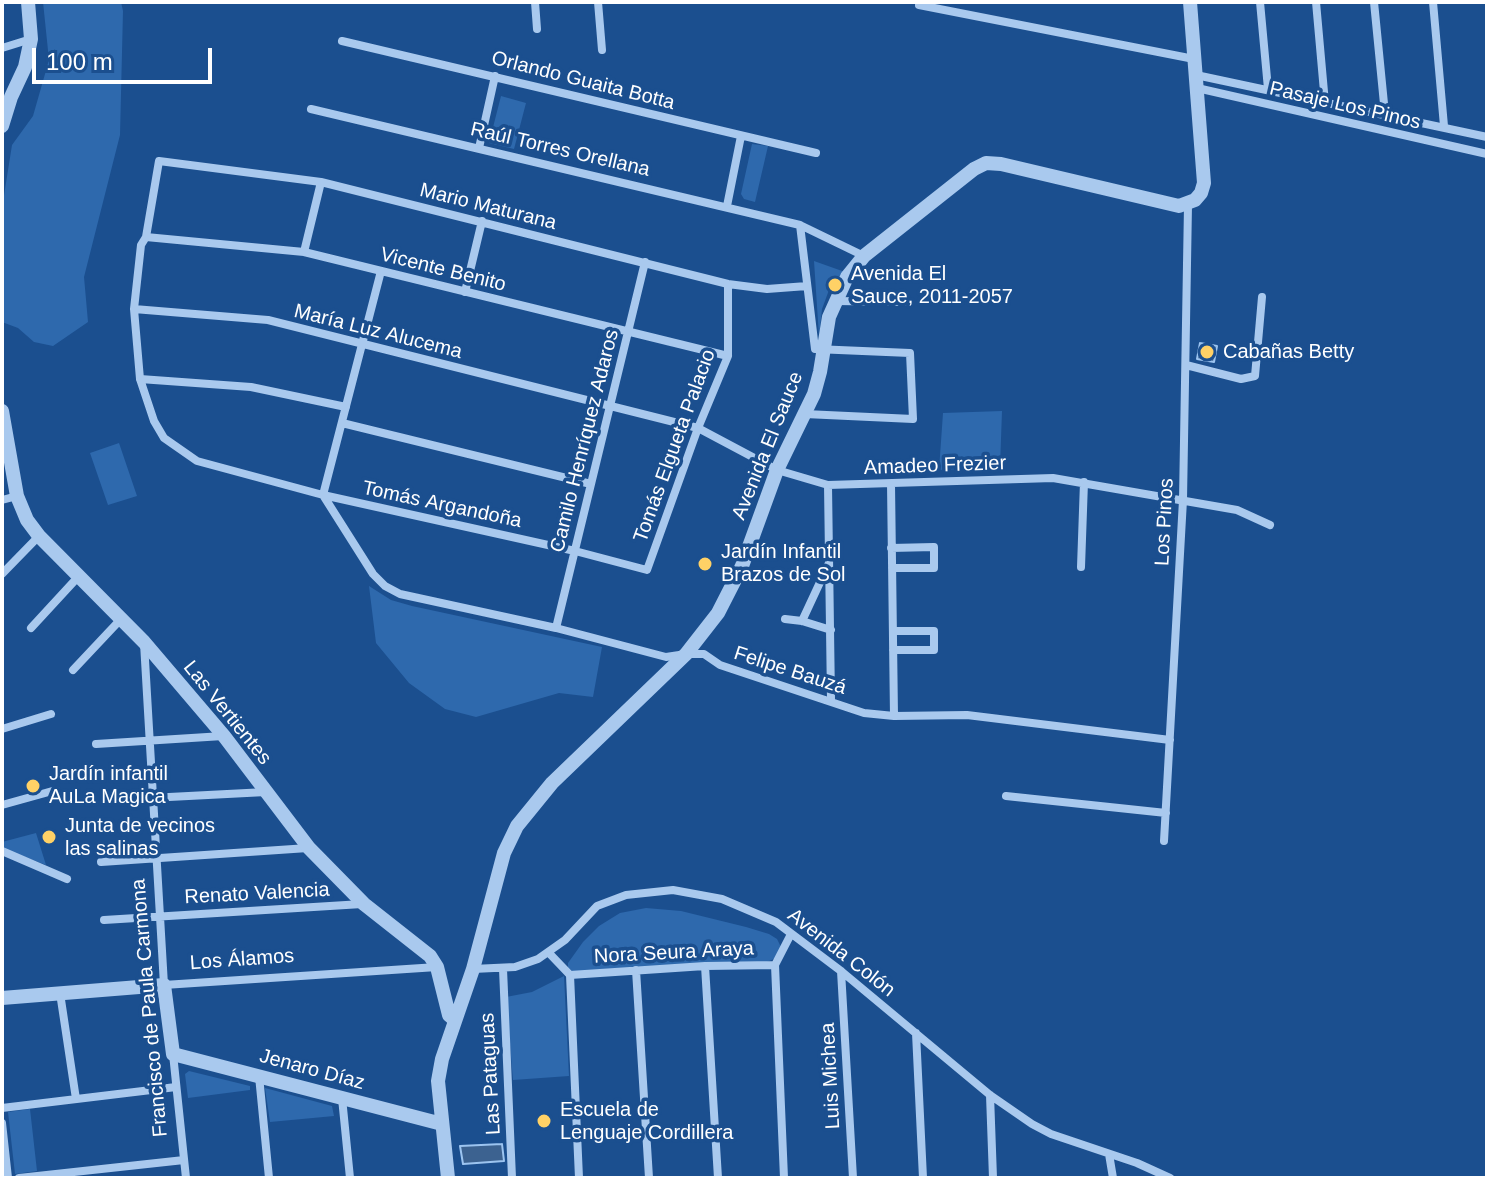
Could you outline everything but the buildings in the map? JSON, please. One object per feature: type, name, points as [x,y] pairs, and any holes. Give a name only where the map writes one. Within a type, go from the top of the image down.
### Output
[{"type":"street","points":[[2,126],[25,67],[31,39],[28,2]]},
{"type":"street","points":[[535,2],[537,29]]},
{"type":"street","points":[[598,2],[602,50]]},
{"type":"street","points":[[1188,205],[1199,197],[1204,183],[1190,2]]},
{"type":"street","points":[[1260,2],[1268,89]]},
{"type":"street","points":[[1316,2],[1325,103]]},
{"type":"street","points":[[1374,2],[1385,114]]},
{"type":"street","points":[[1433,2],[1444,126]]},
{"type":"street","points":[[919,5],[1194,59]]},
{"type":"street","points":[[2,48],[31,39]]},
{"type":"street","name":"Orlando Guaita Botta","points":[[342,41],[816,153]]},
{"type":"street","points":[[479,148],[495,76]]},
{"type":"street","points":[[1196,82],[1268,89],[1487,137]]},
{"type":"street","name":"Pasaje Los Pinos","points":[[1196,82],[1487,154]]},
{"type":"street","name":"Raúl Torres Orellana","points":[[311,109],[800,225],[864,256]]},
{"type":"street","points":[[727,206],[741,136]]},
{"type":"street","name":"Mario Maturana","points":[[159,161],[321,182],[728,284],[767,289],[807,286]]},
{"type":"street","name":"Tomás Argandoña","points":[[159,161],[146,237],[141,245],[134,309],[140,379],[154,421],[164,438],[179,451],[213,467],[323,495],[647,570]]},
{"type":"street","name":"Avenida El Sauce","points":[[448,1178],[438,1081],[442,1059],[473,969],[504,853],[517,826],[552,783],[686,654],[713,620],[735,582],[777,470],[818,384],[827,325],[834,301],[847,277],[864,256],[974,169],[986,163],[1179,206],[1188,205]]},
{"type":"street","points":[[304,252],[321,182]]},
{"type":"street","name":"Los Pinos","points":[[1164,841],[1183,500],[1188,205]]},
{"type":"street","points":[[465,292],[482,221]]},
{"type":"street","points":[[800,225],[815,349],[910,353],[913,419],[805,414]]},
{"type":"street","name":"Vicente Benito","points":[[146,237],[304,252],[728,356]]},
{"type":"street","name":"Camilo Henríquez Adaros","points":[[556,628],[645,262]]},
{"type":"street","points":[[323,495],[381,271]]},
{"type":"street","name":"Tomás Elgueta Palacio","points":[[647,570],[698,428],[728,356],[728,284]]},
{"type":"street","points":[[1186,365],[1241,379],[1255,376],[1262,297]]},
{"type":"street","points":[[834,301],[910,302]]},
{"type":"street","name":"María Luz Alucema","points":[[134,309],[268,320],[610,407]]},
{"type":"street","points":[[140,379],[251,387],[346,407]]},
{"type":"street","name":"Amadeo Frezier","points":[[610,407],[698,428],[777,470],[828,485],[1053,478],[1237,510],[1270,525]]},
{"type":"street","name":"Las Vertientes","points":[[2,411],[17,496],[27,520],[39,536],[144,642],[224,736],[309,848],[364,904],[430,956],[437,967]]},
{"type":"street","points":[[342,423],[591,484]]},
{"type":"street","points":[[1081,567],[1084,482]]},
{"type":"street","points":[[891,484],[894,716]]},
{"type":"street","points":[[828,485],[831,700]]},
{"type":"street","name":"Felipe Bauzá","points":[[323,495],[373,574],[385,586],[408,596],[556,628],[666,657],[704,654],[720,665],[864,713],[894,716],[967,715],[1170,740]]},
{"type":"street","points":[[2,500],[17,496]]},
{"type":"street","points":[[2,574],[39,536]]},
{"type":"street","points":[[891,548],[934,547],[934,568],[892,568]]},
{"type":"street","points":[[802,621],[830,561]]},
{"type":"street","points":[[31,628],[78,577]]},
{"type":"street","points":[[73,670],[122,618]]},
{"type":"street","points":[[785,619],[831,630]]},
{"type":"street","points":[[893,631],[934,631],[934,650],[893,650]]},
{"type":"street","name":"Francisco de Paula Carmona","points":[[144,642],[164,985],[186,1178]]},
{"type":"street","points":[[2,729],[51,714]]},
{"type":"street","points":[[96,744],[224,736]]},
{"type":"street","points":[[2,805],[56,790]]},
{"type":"street","points":[[111,800],[266,792]]},
{"type":"street","points":[[1006,796],[1166,813]]},
{"type":"street","points":[[101,862],[309,848]]},
{"type":"street","points":[[2,851],[67,879]]},
{"type":"street","name":"Avenida Colón","points":[[473,969],[503,969],[527,964],[549,953],[597,906],[626,895],[656,890],[689,891],[722,899],[760,913],[791,934],[841,971],[990,1095],[1051,1134],[1150,1168],[1170,1178]]},
{"type":"street","name":"Renato Valencia","points":[[104,920],[364,904]]},
{"type":"street","name":"Nora Seura Araya","points":[[549,953],[570,975],[705,966],[775,965],[791,934]]},
{"type":"street","points":[[775,965],[784,1178]]},
{"type":"street","points":[[705,966],[718,1178]]},
{"type":"street","points":[[437,967],[449,1015],[455,1020]]},
{"type":"street","name":"Los Álamos","points":[[2,998],[437,967]]},
{"type":"street","name":"Las Pataguas","points":[[503,969],[512,1178]]},
{"type":"street","points":[[636,970],[649,1178]]},
{"type":"street","name":"Luis Michea","points":[[841,971],[853,1178]]},
{"type":"street","points":[[570,975],[579,1178]]},
{"type":"street","points":[[60,993],[76,1099]]},
{"type":"street","points":[[916,1033],[923,1178]]},
{"type":"street","name":"Jenaro Díaz","points":[[173,1054],[442,1124]]},
{"type":"street","points":[[259,1076],[269,1178]]},
{"type":"street","points":[[2,1108],[176,1087]]},
{"type":"street","points":[[990,1095],[993,1178]]},
{"type":"street","points":[[342,1098],[350,1178]]},
{"type":"street","points":[[2,1123],[8,1178]]},
{"type":"street","points":[[1109,1154],[1113,1178]]},
{"type":"street","points":[[19,1178],[184,1160]]},
{"type":"shaded area","points":[[43,2],[121,2],[123,11],[120,135],[84,277],[88,322],[53,346],[34,342],[18,328],[2,322],[2,208],[12,145],[33,116],[49,60]]},
{"type":"shaded area","points":[[501,96],[526,103],[514,149],[489,143]]},
{"type":"shaded area","points":[[752,144],[768,146],[755,202],[744,199],[741,194]]},
{"type":"shaded area","points":[[814,261],[845,272],[829,290],[822,309],[819,336]]},
{"type":"shaded area","name":"Cabañas Betty","points":[[1200,343],[1217,346],[1214,362],[1197,359]]},
{"type":"shaded area","points":[[1002,411],[1000,467],[939,470],[943,413]]},
{"type":"shaded area","points":[[119,443],[137,496],[108,505],[90,453]]},
{"type":"shaded area","points":[[369,586],[391,600],[412,606],[602,647],[593,697],[559,693],[476,717],[445,709],[409,683],[376,643]]},
{"type":"shaded area","points":[[36,833],[46,865],[2,848],[2,842]]},
{"type":"shaded area","points":[[646,908],[681,911],[746,927],[769,934],[777,939],[781,947],[776,958],[767,962],[575,972],[568,969],[568,963],[583,942],[599,926],[620,913]]},
{"type":"shaded area","points":[[564,976],[569,1076],[513,1080],[506,997],[532,992]]},
{"type":"shaded area","points":[[189,1071],[250,1086],[250,1090],[188,1098],[185,1074]]},
{"type":"shaded area","points":[[265,1088],[332,1106],[334,1116],[270,1122]]},
{"type":"shaded area","points":[[30,1109],[37,1171],[15,1174],[8,1112]]},
{"type":"shaded area","points":[[502,1144],[504,1161],[463,1164],[460,1146]]},
{"type":"place","name":"Avenida El Sauce, 2011-2057","points":[[835,285]]},
{"type":"place","name":"Cabañas Betty","points":[[1207,352]]},
{"type":"place","name":"Jardín Infantil Brazos de Sol","points":[[705,564]]},
{"type":"place","name":"Jardín infantil AuLa Magica","points":[[33,786]]},
{"type":"place","name":"Junta de vecinos las salinas","points":[[49,837]]},
{"type":"place","name":"Escuela de Lenguaje Cordillera","points":[[544,1121]]}]
